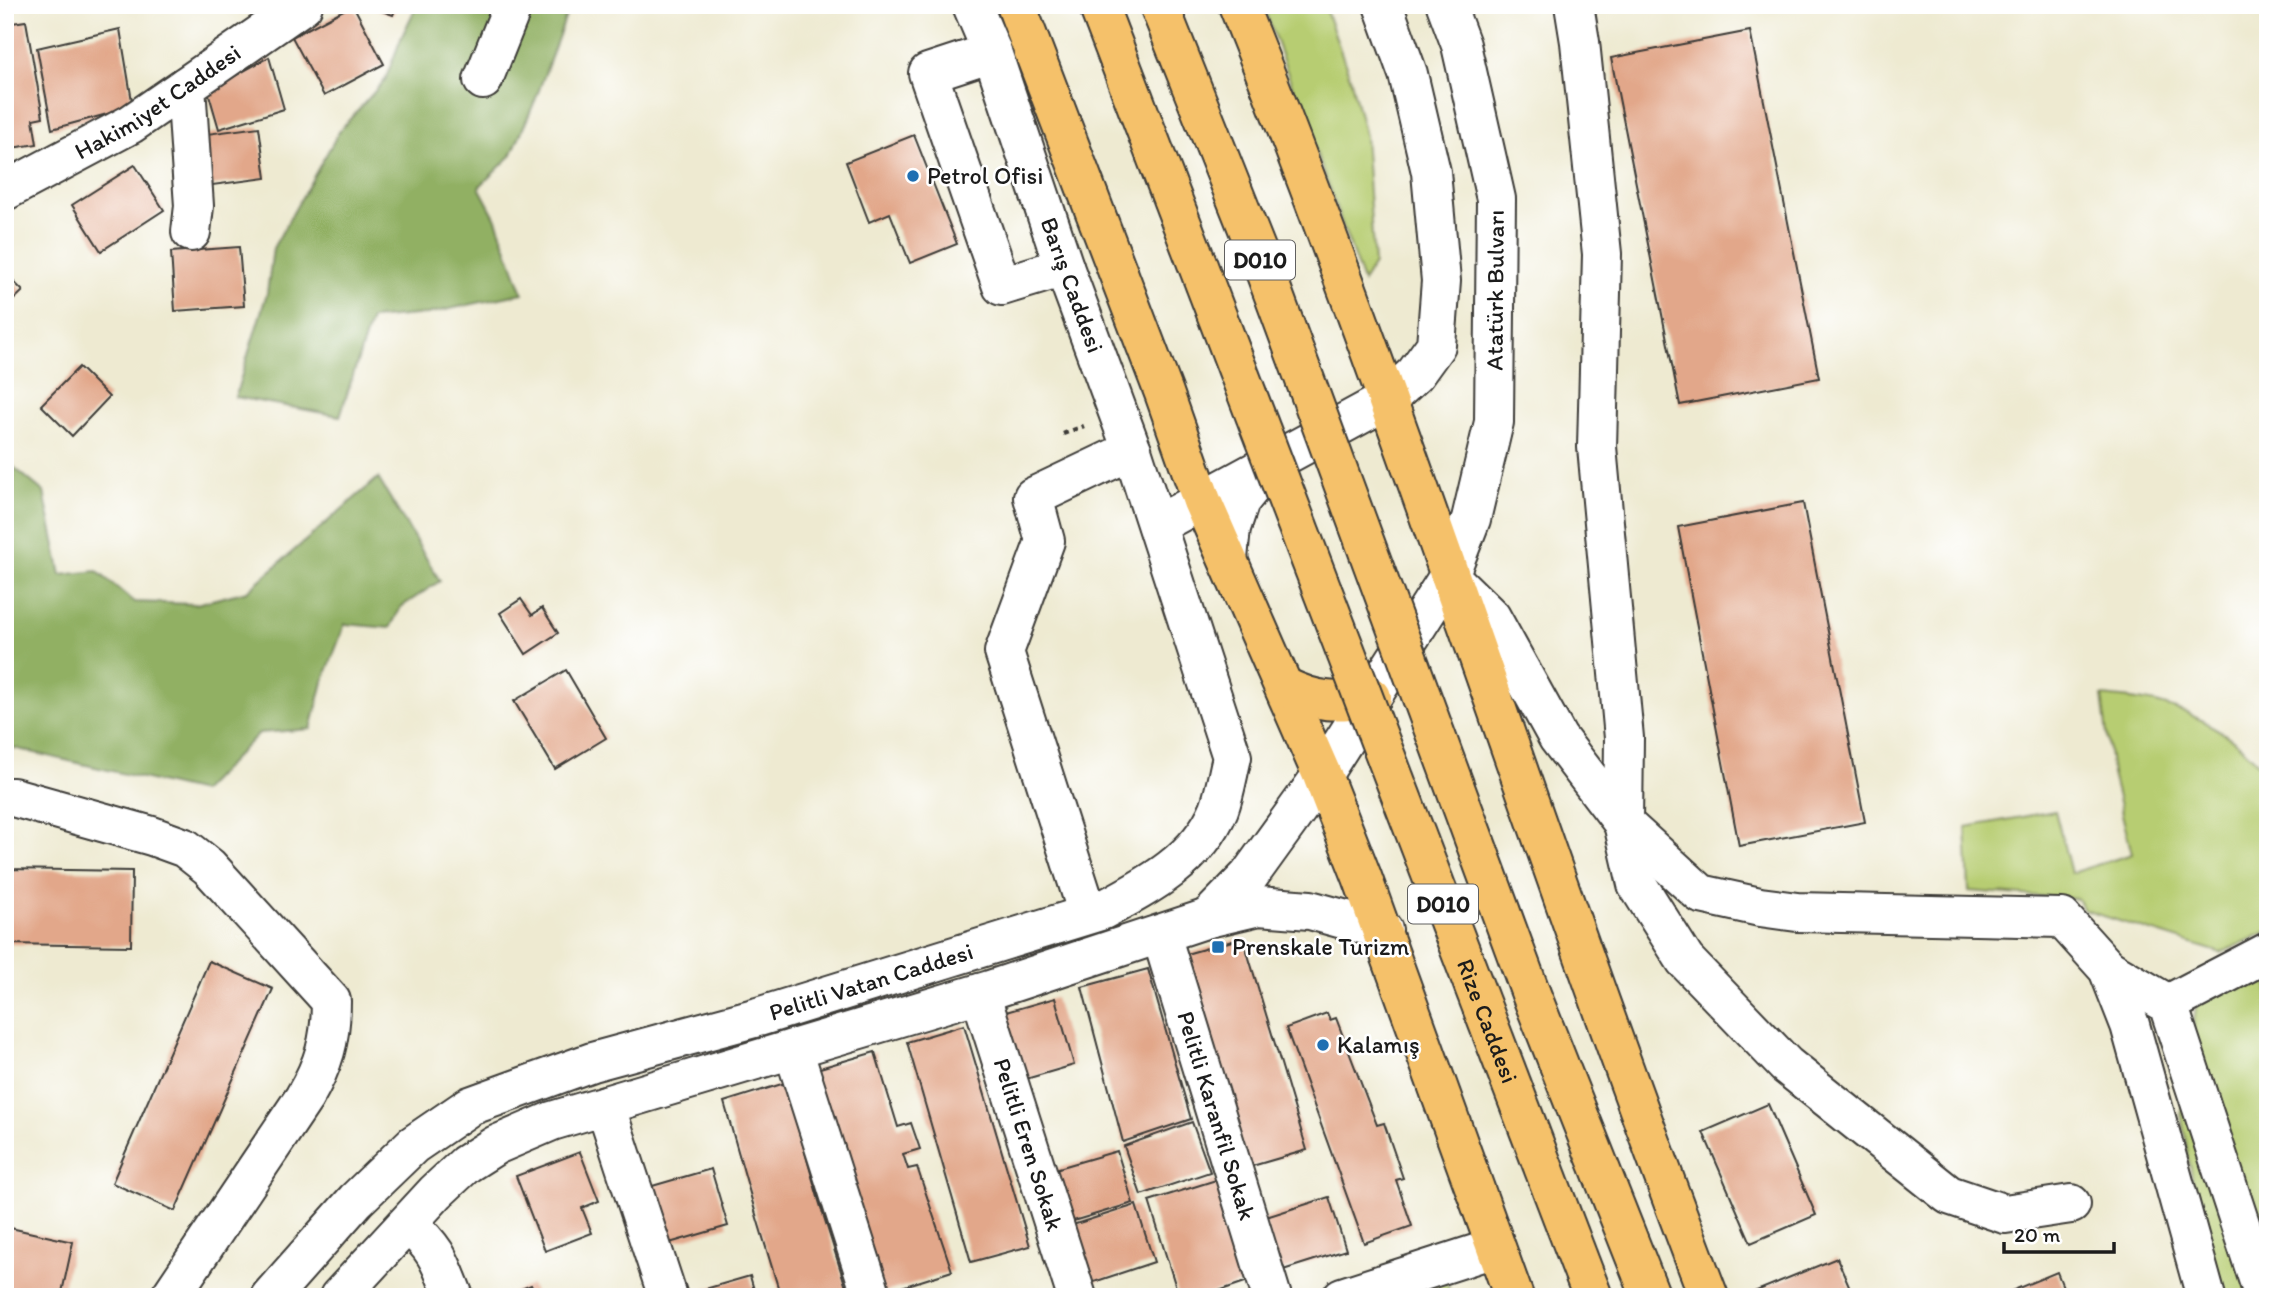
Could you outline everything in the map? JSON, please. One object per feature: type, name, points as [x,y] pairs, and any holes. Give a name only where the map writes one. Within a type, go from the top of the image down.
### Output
[{"type":"highway","points":[[1016,5],[1202,500],[1322,775],[1382,930],[1494,1248],[1514,1297]]},
{"type":"highway","name":"Rize Caddesi","points":[[1098,5],[1593,1297]]},
{"type":"highway","name":"Rize Caddesi","points":[[1159,5],[1266,274],[1531,995],[1651,1297]]},
{"type":"highway","points":[[1238,5],[1352,302],[1640,1118],[1709,1297]]},
{"type":"highway","points":[[1284,688],[1324,702],[1372,697]]},
{"type":"street","name":"Hakimiyet Caddesi","points":[[5,191],[131,124],[303,5]]},
{"type":"street","points":[[483,80],[513,5]]},
{"type":"street","name":"Barış Caddesi","points":[[972,5],[992,52],[1064,267],[1157,525]]},
{"type":"street","points":[[1157,525],[1387,400],[1415,374],[1436,345],[1441,281],[1431,172],[1408,74],[1383,5]]},
{"type":"street","name":"Atatürk Bulvarı","points":[[1208,918],[1249,876],[1322,775],[1449,576],[1472,519],[1494,422],[1496,199],[1461,45],[1446,5]]},
{"type":"street","points":[[1574,5],[1602,254],[1597,447],[1624,738],[1623,823],[1637,884],[1685,960],[1786,1065],[1949,1195],[2005,1214],[2071,1203]]},
{"type":"street","points":[[992,52],[928,73],[1002,286],[1064,267]]},
{"type":"street","points":[[186,86],[194,206],[191,232]]},
{"type":"street","points":[[1088,914],[1004,652],[1045,541],[1033,497],[1132,450]]},
{"type":"street","points":[[1228,559],[1231,528],[1240,501],[1271,463]]},
{"type":"street","name":"Pelitli Vatan Caddesi","points":[[270,1297],[356,1200],[394,1163],[413,1145],[470,1106],[592,1062],[758,1017],[1103,910],[1145,887],[1178,864],[1204,835],[1219,808],[1232,757],[1157,525]]},
{"type":"street","points":[[1449,576],[1491,617],[1558,738],[1623,823],[1701,894],[1797,912],[2062,918],[2109,969],[2168,1004],[2264,1297]]},
{"type":"street","points":[[5,797],[152,836],[185,848],[209,867],[331,1001],[331,1028],[321,1070],[170,1297]]},
{"type":"street","name":"Pelitli Vatan Caddesi","points":[[340,1297],[436,1192],[466,1164],[496,1145],[552,1121],[980,993],[1208,918],[1259,906],[1310,910],[1382,930]]},
{"type":"street","name":"Pelitli Karanfil Sokak","points":[[1161,935],[1272,1297]]},
{"type":"street","points":[[2168,1004],[2268,952]]},
{"type":"street","points":[[2109,969],[2130,1025],[2206,1297]]},
{"type":"street","name":"Pelitli Eren Sokak","points":[[980,993],[1077,1297]]},
{"type":"street","points":[[793,1049],[872,1297]]},
{"type":"street","points":[[606,1105],[668,1297]]},
{"type":"street","points":[[408,1224],[429,1242],[439,1257],[454,1297]]},
{"type":"street","points":[[1342,1297],[1494,1248]]},
{"type":"green space","points":[[417,5],[570,5],[535,101],[511,156],[479,187],[495,217],[523,293],[427,314],[371,319],[340,416],[235,397],[267,293],[273,248],[340,130],[385,80]]},
{"type":"green space","points":[[1263,5],[1324,5],[1350,77],[1365,136],[1374,264],[1363,282]]},
{"type":"green space","points":[[5,460],[44,492],[61,575],[97,571],[134,602],[196,604],[247,591],[378,478],[440,581],[401,607],[390,628],[345,624],[323,682],[311,729],[259,733],[201,792],[5,746]]},
{"type":"green space","points":[[2102,696],[2150,702],[2203,721],[2232,739],[2268,775],[2268,931],[2221,953],[2084,910],[2077,899],[1969,891],[1966,827],[2055,811],[2071,873],[2132,854],[2112,774]]},
{"type":"green space","points":[[2268,941],[2268,1297],[2222,1297],[2204,1245],[2181,1114],[2201,972]]},
{"type":"green space","points":[[1442,1270],[1452,1297],[1368,1297]]},
{"type":"building","points":[[353,5],[384,64],[324,96],[292,37]]},
{"type":"building","points":[[365,5],[397,5],[393,15]]},
{"type":"building","points":[[26,21],[43,117],[33,119],[37,144],[5,149],[5,24]]},
{"type":"building","points":[[120,29],[133,107],[52,129],[37,48]]},
{"type":"building","points":[[1750,31],[1819,378],[1680,405],[1611,58]]},
{"type":"building","points":[[269,57],[284,109],[219,129],[208,91]]},
{"type":"building","points":[[259,127],[266,178],[205,186],[199,135]]},
{"type":"building","points":[[914,135],[957,244],[910,263],[890,213],[869,222],[846,162]]},
{"type":"building","points":[[135,165],[164,210],[101,251],[72,205]]},
{"type":"building","points":[[239,247],[244,306],[175,311],[171,252]]},
{"type":"building","points":[[5,273],[23,291],[5,308]]},
{"type":"building","points":[[79,367],[109,397],[72,436],[41,405]]},
{"type":"building","points":[[1803,503],[1865,822],[1739,846],[1678,527]]},
{"type":"building","points":[[521,599],[532,615],[542,608],[558,633],[526,654],[500,613]]},
{"type":"building","points":[[566,670],[606,738],[555,769],[514,701]]},
{"type":"building","points":[[5,869],[132,871],[131,946],[5,944]]},
{"type":"building","points":[[1243,938],[1307,1150],[1242,1169],[1179,956]]},
{"type":"building","points":[[209,961],[273,989],[175,1211],[112,1183]]},
{"type":"building","points":[[1148,969],[1191,1119],[1123,1142],[1082,987]]},
{"type":"building","points":[[1055,998],[1074,1065],[1019,1081],[999,1014]]},
{"type":"building","points":[[1327,1013],[1330,1020],[1336,1018],[1377,1125],[1384,1123],[1403,1178],[1396,1180],[1412,1226],[1364,1243],[1286,1028]]},
{"type":"building","points":[[964,1025],[1030,1246],[971,1262],[907,1042]]},
{"type":"building","points":[[875,1052],[898,1127],[911,1123],[920,1149],[903,1154],[908,1169],[917,1167],[952,1271],[883,1293],[813,1070]]},
{"type":"building","points":[[785,1083],[849,1297],[781,1297],[757,1218],[724,1102]]},
{"type":"building","points":[[1768,1104],[1816,1215],[1751,1243],[1703,1132]]},
{"type":"building","points":[[1192,1122],[1210,1172],[1141,1195],[1124,1146]]},
{"type":"building","points":[[1117,1151],[1133,1203],[1060,1225],[1045,1172]]},
{"type":"building","points":[[580,1152],[599,1201],[582,1208],[592,1233],[545,1251],[516,1176]]},
{"type":"building","points":[[711,1169],[728,1226],[666,1244],[649,1187]]},
{"type":"building","points":[[1216,1180],[1248,1281],[1201,1297],[1179,1297],[1149,1201]]},
{"type":"building","points":[[1329,1197],[1346,1250],[1280,1271],[1263,1218]]},
{"type":"building","points":[[1136,1205],[1154,1262],[1082,1286],[1063,1228]]},
{"type":"building","points":[[6,1227],[73,1242],[61,1297],[5,1297]]},
{"type":"building","points":[[1837,1258],[1854,1297],[1750,1297],[1749,1294]]},
{"type":"building","points":[[2057,1272],[2067,1297],[1997,1297]]},
{"type":"building","points":[[750,1276],[756,1297],[681,1297],[681,1296]]},
{"type":"building","points":[[531,1285],[536,1297],[501,1297]]},
{"type":"place","name":"Petrol Ofisi","points":[[913,176]]},
{"type":"place","name":"Prenskale Turizm","points":[[1218,947]]},
{"type":"place","name":"Kalamış","points":[[1323,1045]]}]
